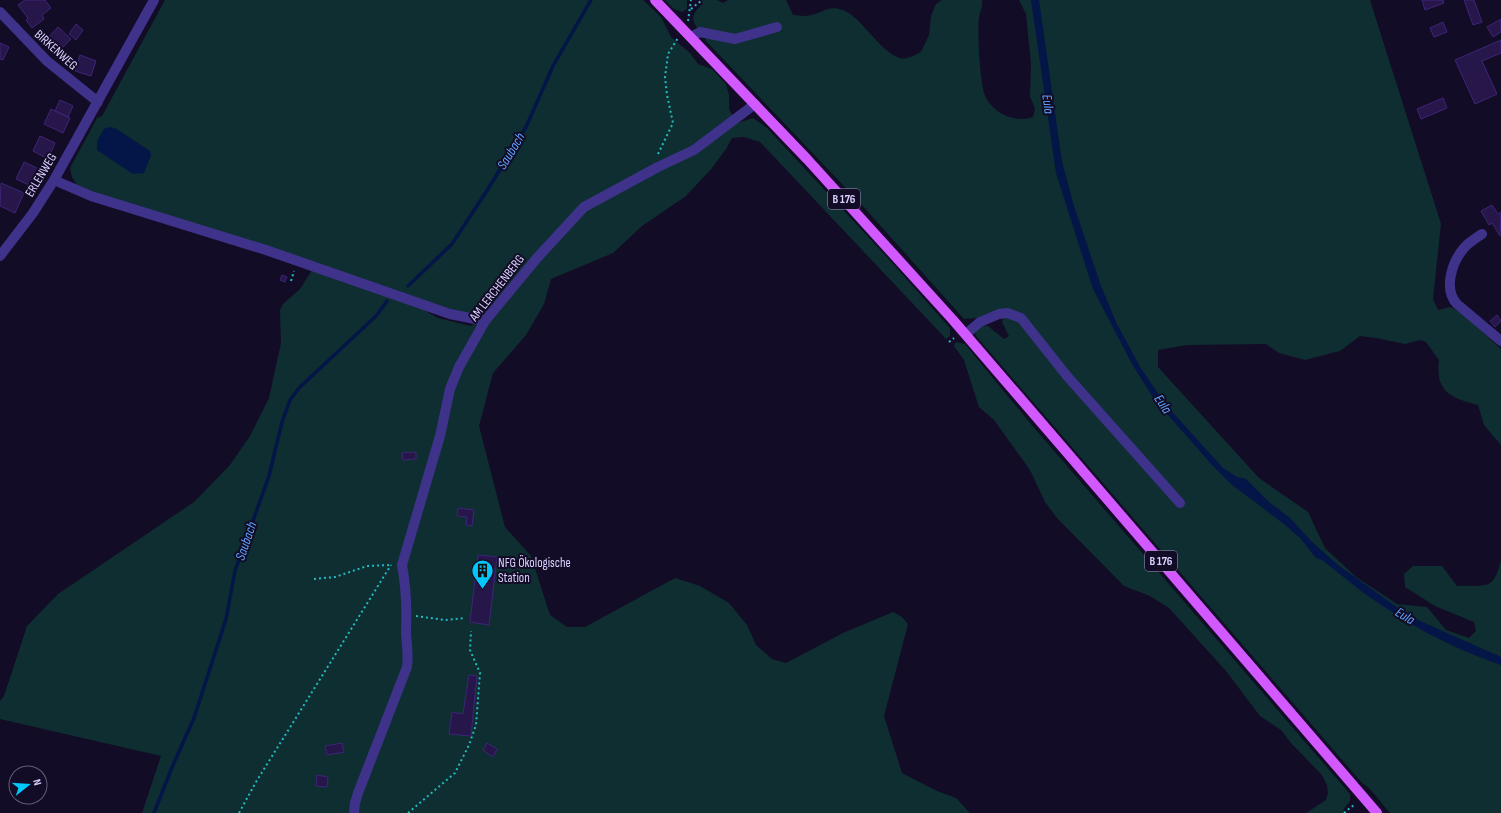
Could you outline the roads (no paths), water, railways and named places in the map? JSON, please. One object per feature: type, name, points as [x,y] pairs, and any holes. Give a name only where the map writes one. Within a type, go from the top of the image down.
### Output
[{"type":"main road","name":"B 176","points":[[655,0],[859,215],[966,334],[1377,813]]},
{"type":"street","name":"ERLENWEG","points":[[0,256],[33,213],[54,180],[154,0]]},
{"type":"street","name":"BIRKENWEG","points":[[0,12],[47,61],[98,102]]},
{"type":"street","points":[[691,37],[700,32],[727,38],[740,39],[777,27]]},
{"type":"street","name":"AM LERCHENBERG","points":[[354,813],[354,803],[406,667],[408,657],[406,631],[406,586],[402,565],[440,436],[450,389],[459,366],[485,321],[537,258],[584,207],[658,167],[694,150],[755,104]]},
{"type":"street","points":[[54,180],[91,196],[266,250],[391,292],[450,314],[485,321]]},
{"type":"street","points":[[1482,234],[1464,247],[1454,265],[1450,285],[1449,301],[1501,341]]},
{"type":"street","points":[[966,334],[980,322],[999,314],[1007,312],[1021,318],[1067,376],[1180,503]]},
{"type":"water","name":"Eula","points":[[1031,0],[1039,0],[1062,162],[1074,206],[1101,286],[1116,322],[1140,367],[1166,405],[1223,468],[1237,477],[1246,479],[1269,502],[1290,518],[1312,542],[1338,565],[1409,616],[1501,657],[1501,665],[1456,647],[1399,617],[1369,597],[1322,560],[1316,558],[1300,538],[1284,524],[1231,484],[1212,465],[1154,399],[1132,364],[1093,289],[1056,173]]},
{"type":"water","points":[[109,127],[115,128],[150,151],[151,155],[144,173],[133,174],[97,150],[97,141],[104,129]]},
{"type":"waterway","name":"Saubach","points":[[408,286],[452,244],[488,189],[526,127],[553,66],[591,0]]},
{"type":"waterway","name":"Saubach","points":[[154,813],[194,718],[226,619],[235,571],[269,476],[282,422],[290,400],[299,388],[376,316],[387,301]]},
{"type":"place","name":"NFG Ökologische Station","points":[[483,590]]}]
